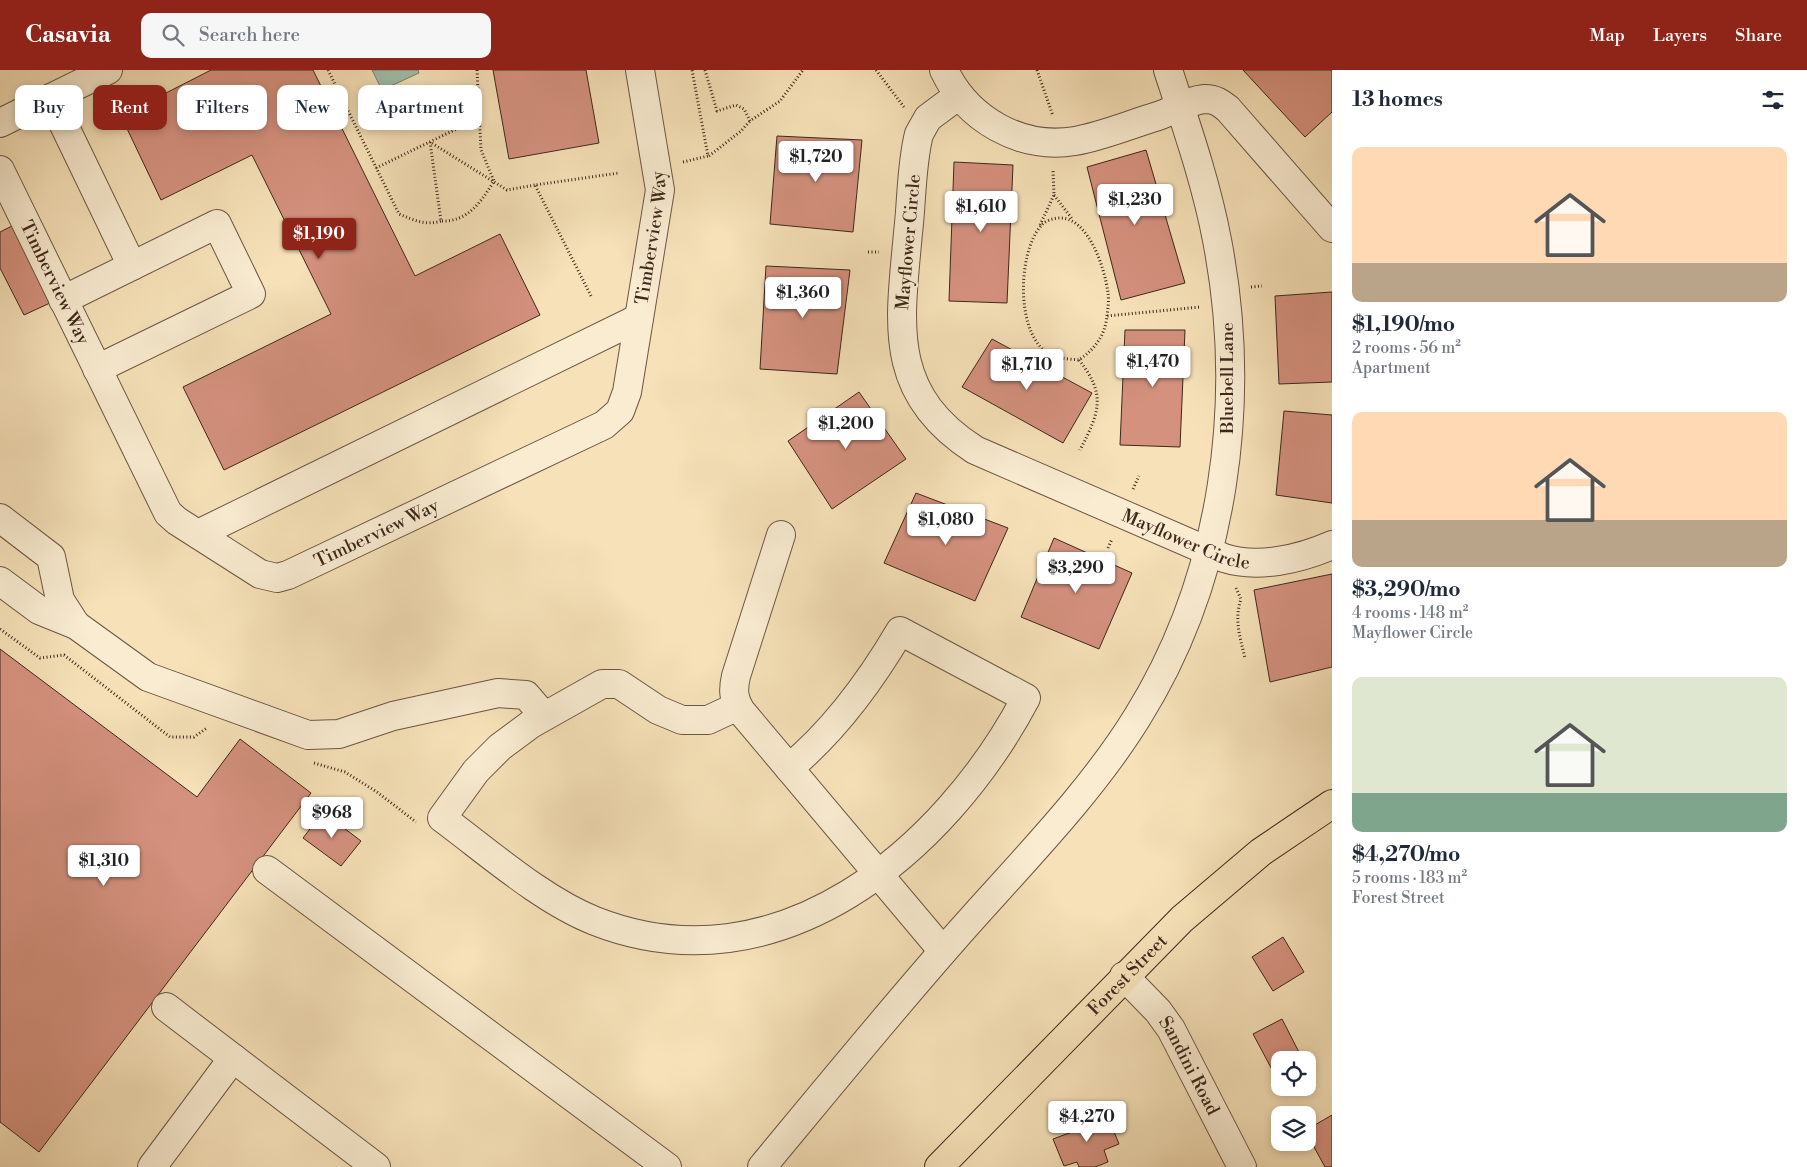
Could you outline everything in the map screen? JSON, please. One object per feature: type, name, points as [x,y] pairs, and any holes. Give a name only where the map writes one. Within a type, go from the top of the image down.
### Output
[{"type":"main road","name":"Forest Street","points":[[939,1167],[1182,918],[1240,868],[1332,804]]},
{"type":"street","points":[[78,85],[108,70]]},
{"type":"street","name":"Timberview Way","points":[[0,170],[164,507],[172,518],[260,574],[277,578],[283,577],[604,426],[616,417],[626,399],[660,190],[640,70]]},
{"type":"street","points":[[944,70],[959,95],[979,115],[998,128],[1018,137],[1047,142],[1081,139],[1180,108],[1202,99],[1222,104],[1332,228]]},
{"type":"street","name":"Bluebell Lane","points":[[762,1167],[943,951],[1082,793],[1123,739],[1157,682],[1187,616],[1208,549],[1218,507],[1231,389],[1230,342],[1226,296],[1217,239],[1168,70]]},
{"type":"street","name":"Mayflower Circle","points":[[959,95],[928,118],[921,128],[917,140],[900,323],[906,362],[920,393],[947,428],[975,450],[1230,560],[1252,563],[1302,555],[1332,546]]},
{"type":"street","points":[[0,123],[15,116]]},
{"type":"street","points":[[67,130],[132,266]]},
{"type":"street","points":[[63,300],[218,224],[252,294],[97,369]]},
{"type":"street","points":[[198,534],[639,318]]},
{"type":"street","points":[[0,518],[51,557],[60,600],[76,625]]},
{"type":"street","points":[[781,535],[735,682],[734,695],[738,706],[943,951]]},
{"type":"street","points":[[0,581],[39,610],[76,625],[148,677],[308,735],[339,734],[393,716],[506,692],[526,695],[544,716]]},
{"type":"street","points":[[738,706],[708,720],[682,720],[658,710],[619,684],[608,683],[544,716],[519,732],[491,755],[442,818],[542,891],[582,915],[612,927],[682,939],[734,937],[767,931],[798,920],[848,894],[879,874],[920,839],[961,796],[1006,734],[1026,698],[900,631],[878,668],[855,699],[814,746],[789,768]]},
{"type":"street","points":[[267,870],[667,1167]]},
{"type":"street","name":"Sandini Road","points":[[1124,976],[1158,1011],[1171,1029],[1242,1167]]},
{"type":"street","points":[[166,1007],[376,1167]]},
{"type":"street","points":[[152,1167],[233,1058]]},
{"type":"path","points":[[328,70],[398,214],[421,223],[433,224],[442,221],[454,221],[467,215],[479,205],[494,181]]},
{"type":"path","points":[[477,70],[477,85]]},
{"type":"path","points":[[692,70],[708,156]]},
{"type":"path","points":[[705,70],[717,111],[736,105],[744,109],[750,121]]},
{"type":"path","points":[[681,163],[708,156],[741,131],[750,121],[780,101],[803,70]]},
{"type":"path","points":[[876,70],[910,113]]},
{"type":"path","points":[[1037,70],[1056,124]]},
{"type":"path","points":[[376,168],[454,130]]},
{"type":"path","points":[[479,130],[481,150],[494,181]]},
{"type":"path","points":[[430,142],[508,190],[618,173]]},
{"type":"path","points":[[430,142],[442,221]]},
{"type":"path","points":[[1052,159],[1054,195],[1029,253],[1023,297],[1032,334],[1052,356],[1080,360],[1090,352],[1106,330],[1108,294],[1103,271],[1085,231],[1075,222],[1054,195]]},
{"type":"path","points":[[535,186],[591,296]]},
{"type":"path","points":[[1039,228],[1055,218],[1066,218],[1075,222]]},
{"type":"path","points":[[1107,316],[1208,306]]},
{"type":"path","points":[[1080,360],[1098,389],[1097,408],[1092,426],[1080,450]]},
{"type":"path","points":[[1234,585],[1241,599],[1236,624],[1245,658]]},
{"type":"shaded area","points":[[372,70],[418,70],[419,73],[393,85],[380,85]]},
{"type":"building","points":[[211,70],[313,70],[320,85],[277,85],[277,130],[343,130],[415,276],[500,234],[540,315],[224,470],[183,387],[331,314],[252,155],[161,200],[128,130],[167,130],[167,92],[177,87],[177,130],[267,130],[267,85],[182,85]]},
{"type":"building","points":[[493,70],[586,70],[599,143],[509,159]]},
{"type":"building","points":[[1243,70],[1332,70],[1332,112],[1305,137]]},
{"type":"building","points":[[777,136],[862,140],[853,232],[770,224]]},
{"type":"building","points":[[1146,150],[1185,283],[1121,300],[1087,167]]},
{"type":"building","points":[[954,162],[1013,165],[1007,303],[949,301]]},
{"type":"building","points":[[12,226],[50,303],[24,315],[0,268],[0,232]]},
{"type":"building","points":[[766,266],[850,270],[837,374],[760,369]]},
{"type":"building","points":[[1332,292],[1332,382],[1279,384],[1275,296]]},
{"type":"building","points":[[1125,330],[1185,330],[1180,447],[1120,445]]},
{"type":"building","points":[[992,339],[1092,393],[1063,443],[962,387]]},
{"type":"building","points":[[859,392],[906,459],[832,509],[788,441]]},
{"type":"building","points":[[1284,411],[1332,415],[1332,503],[1276,495]]},
{"type":"building","points":[[916,493],[1008,528],[975,601],[884,563]]},
{"type":"building","points":[[1054,538],[1132,573],[1099,649],[1021,617]]},
{"type":"building","points":[[1332,574],[1332,667],[1270,682],[1254,590]]},
{"type":"building","points":[[0,649],[197,797],[240,739],[311,793],[39,1152],[0,1122]]},
{"type":"building","points":[[323,812],[361,841],[341,866],[303,838]]},
{"type":"building","points":[[1283,937],[1304,972],[1273,991],[1252,957]]},
{"type":"building","points":[[1282,1019],[1298,1051],[1271,1051],[1271,1068],[1253,1034]]},
{"type":"building","points":[[1106,1112],[1119,1144],[1104,1150],[1108,1162],[1095,1167],[1079,1167],[1077,1162],[1064,1166],[1053,1139],[1072,1132],[1070,1127]]},
{"type":"building","points":[[1332,1115],[1332,1167],[1325,1167],[1316,1151],[1316,1124]]}]
